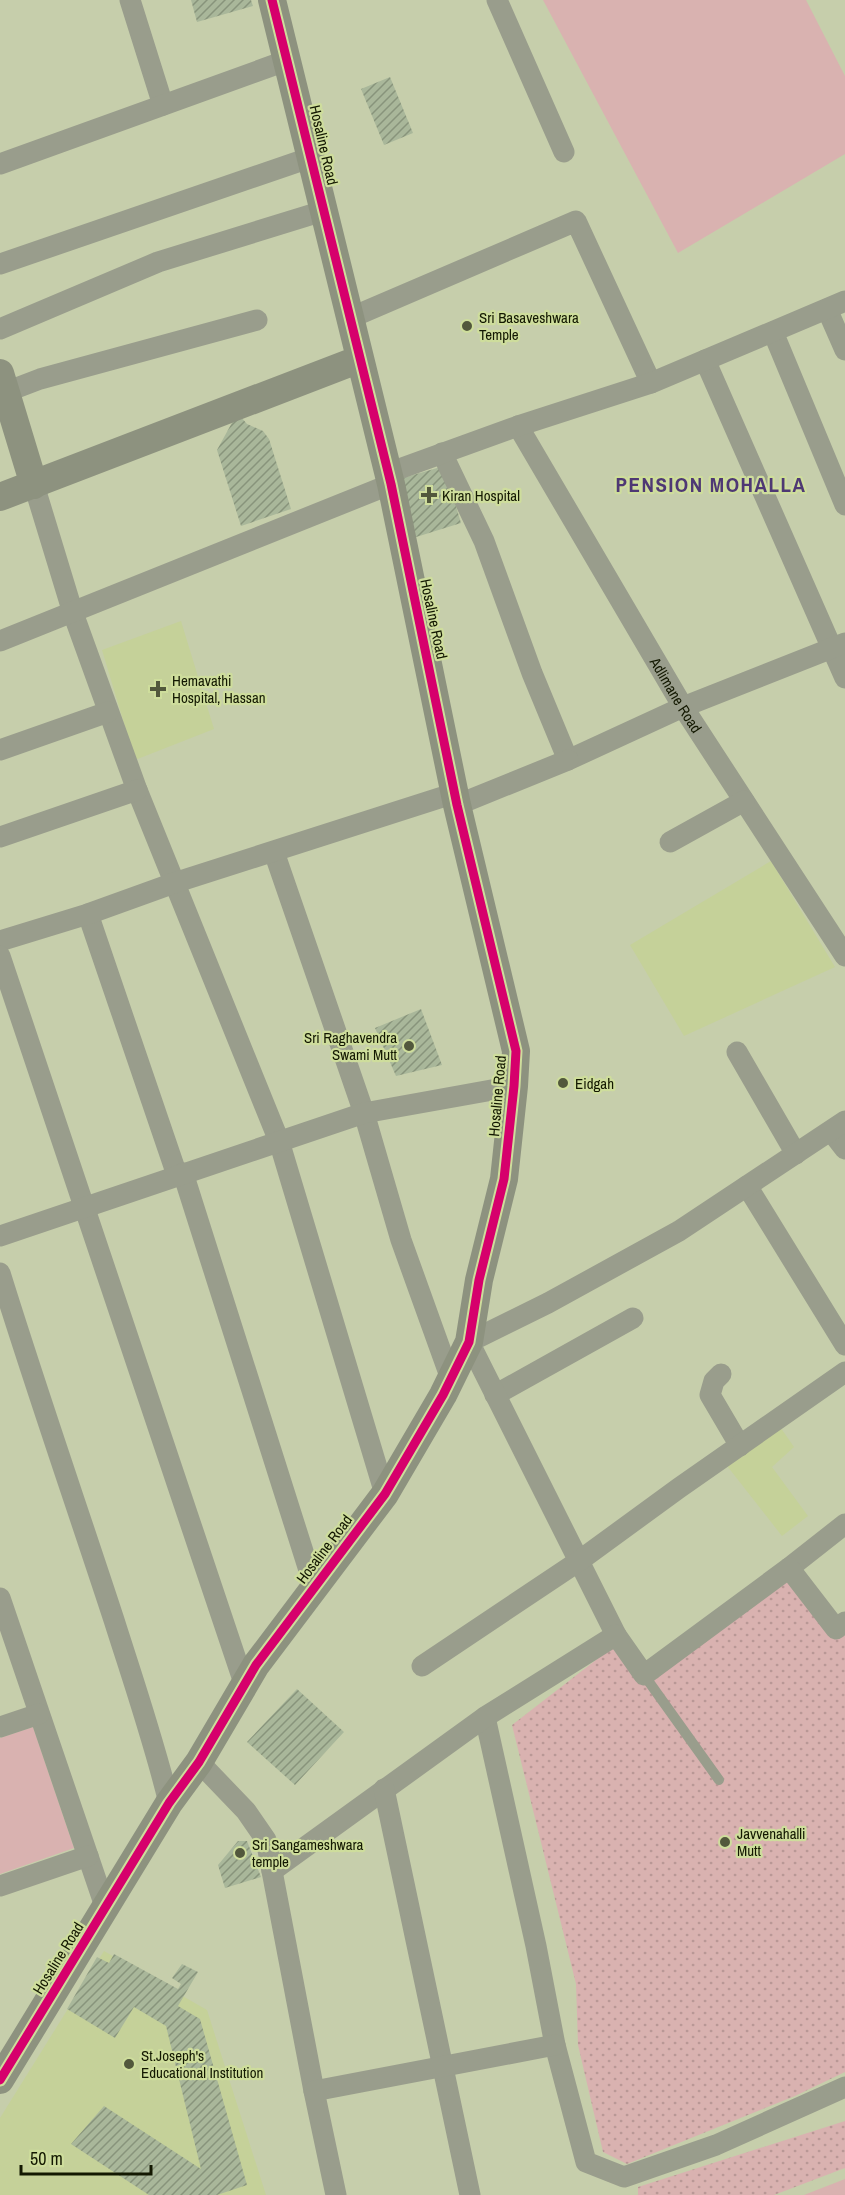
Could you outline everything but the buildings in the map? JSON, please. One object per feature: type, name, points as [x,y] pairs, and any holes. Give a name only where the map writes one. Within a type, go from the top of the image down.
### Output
[{"type":"street","points":[[130,0],[163,105]]},
{"type":"street","name":"Hosaline Road","points":[[0,2080],[169,1803],[199,1762],[244,1683],[314,1586],[385,1494],[451,1379],[469,1342],[479,1280],[504,1179],[516,1051],[456,799],[389,478],[272,0]]},
{"type":"street","points":[[497,0],[564,152]]},
{"type":"street","points":[[0,164],[288,60]]},
{"type":"street","points":[[0,264],[312,157]]},
{"type":"street","points":[[0,329],[158,262],[323,211]]},
{"type":"street","points":[[350,318],[576,221],[651,383]]},
{"type":"street","points":[[0,641],[73,613],[389,478],[442,453],[651,383],[836,305],[845,350]]},
{"type":"street","points":[[257,320],[40,379],[3,383],[73,613],[108,712],[174,883],[279,1141],[385,1494]]},
{"type":"street","points":[[773,332],[845,505]]},
{"type":"street","points":[[0,497],[360,358]]},
{"type":"street","points":[[705,360],[839,646],[845,678]]},
{"type":"street","name":"Adlimane Road","points":[[518,426],[683,707],[845,956]]},
{"type":"street","points":[[442,453],[484,541],[532,674],[568,760]]},
{"type":"street","points":[[0,940],[88,914],[174,883],[274,852],[456,799],[568,760],[683,707],[839,646]]},
{"type":"street","points":[[0,750],[108,712]]},
{"type":"street","points":[[0,837],[137,789]]},
{"type":"street","points":[[670,842],[744,801]]},
{"type":"street","points":[[274,852],[364,1113],[401,1240],[451,1379]]},
{"type":"street","points":[[88,914],[180,1174],[314,1586]]},
{"type":"street","points":[[0,956],[244,1683]]},
{"type":"street","points":[[737,1052],[796,1154]]},
{"type":"street","points":[[0,1236],[364,1113],[514,1086]]},
{"type":"street","points":[[845,1149],[838,1126],[679,1231],[548,1303],[469,1342],[616,1635],[644,1675],[845,1524]]},
{"type":"street","points":[[747,1186],[845,1345]]},
{"type":"street","points":[[0,1273],[37,1392],[158,1755],[169,1803]]},
{"type":"street","points":[[495,1395],[633,1318]]},
{"type":"street","points":[[422,1666],[579,1561],[845,1372]]},
{"type":"street","points":[[721,1374],[714,1381],[710,1395],[740,1446]]},
{"type":"street","points":[[789,1568],[836,1629],[845,1622]]},
{"type":"street","points":[[0,1598],[7,1639],[39,1713],[106,1909]]},
{"type":"street","points":[[273,1871],[485,1717],[616,1635]]},
{"type":"street","points":[[0,1727],[39,1713]]},
{"type":"street","points":[[485,1717],[536,1946],[555,2045],[586,2162],[624,2186],[845,2088]]},
{"type":"street","points":[[199,1762],[246,1811],[266,1840],[336,2195]]},
{"type":"street","points":[[384,1789],[470,2195]]},
{"type":"street","points":[[0,1886],[88,1856]]},
{"type":"street","points":[[314,2091],[555,2045]]},
{"type":"lane","points":[[644,1675],[719,1780]]},
{"type":"shaded area","points":[[543,0],[806,0],[845,76],[845,154],[678,253]]},
{"type":"shaded area","name":"Hemavathi Hospital, Hassan","points":[[181,621],[214,729],[135,760],[102,650]]},
{"type":"shaded area","points":[[771,861],[835,967],[684,1036],[630,945]]},
{"type":"shaded area","points":[[776,1421],[794,1447],[772,1467],[808,1516],[782,1536],[724,1462]]},
{"type":"shaded area","points":[[786,1578],[845,1636],[845,2072],[795,2096],[627,2164],[603,2152],[578,2045],[576,1984],[512,1725],[614,1646],[655,1677]]},
{"type":"shaded area","points":[[33,1727],[74,1848],[0,1874],[0,1738]]},
{"type":"shaded area","name":"St.Joseph's Educational Institution","points":[[104,1951],[207,2010],[266,2195],[0,2195],[0,2118]]},
{"type":"shaded area","points":[[845,2121],[845,2168],[774,2195],[638,2195],[638,2187]]},
{"type":"shaded area","points":[[845,2179],[845,2195],[804,2195]]},
{"type":"cycle path","points":[[0,2080],[169,1803],[199,1762],[256,1665],[385,1494],[443,1395],[469,1342],[479,1280],[504,1179],[516,1051],[457,805],[391,484],[272,0]]},
{"type":"place","name":"Sri Basaveshwara Temple","points":[[467,326]]},
{"type":"place","name":"Kiran Hospital","points":[[429,495]]},
{"type":"place","name":"Hemavathi Hospital, Hassan","points":[[158,689]]},
{"type":"place","name":"Sri Raghavendra Swami Mutt","points":[[409,1046]]},
{"type":"place","name":"Eidgah","points":[[563,1083]]},
{"type":"place","name":"Javvenahalli Mutt","points":[[725,1842]]},
{"type":"place","name":"Sri Sangameshwara temple","points":[[240,1853]]},
{"type":"place","name":"St.Joseph's Educational Institution","points":[[129,2064]]},
{"type":"district","name":"PENSION MOHALLA","points":[[711,484]]}]
